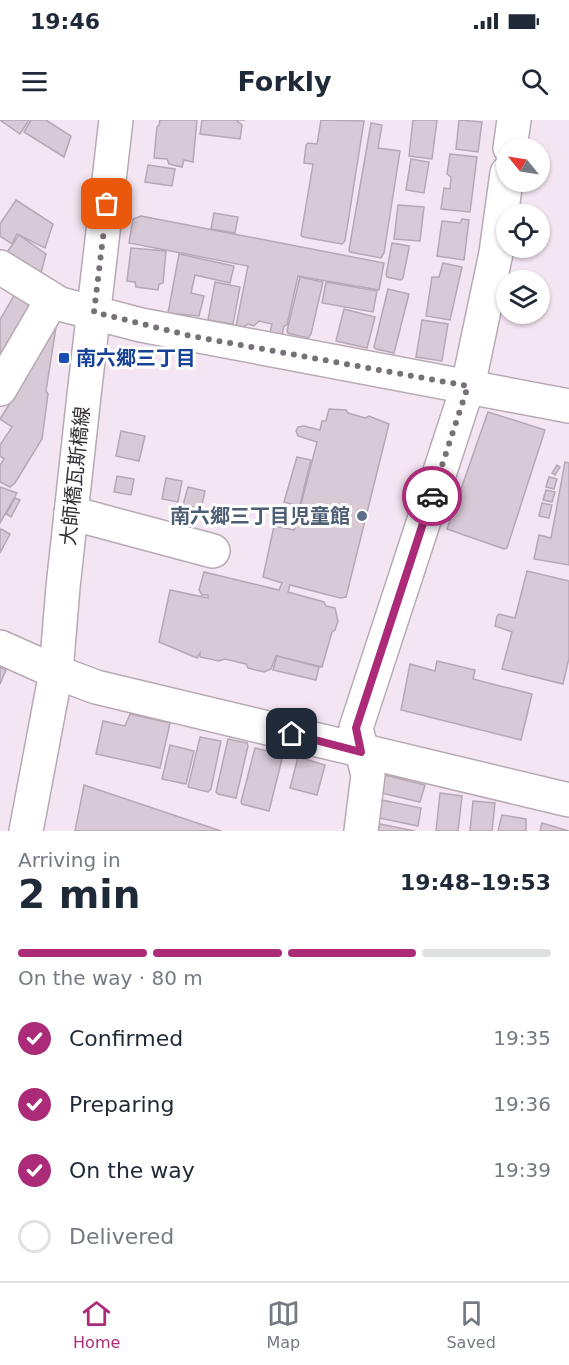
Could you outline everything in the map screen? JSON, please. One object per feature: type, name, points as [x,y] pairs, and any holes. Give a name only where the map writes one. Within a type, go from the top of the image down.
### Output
[{"type":"street","name":"大師橋瓦斯橋線","points":[[27,831],[57,672],[71,513],[116,120]]},
{"type":"street","points":[[511,138],[514,120]]},
{"type":"street","points":[[361,831],[368,775],[356,728],[468,386],[496,252],[504,192]]},
{"type":"street","points":[[0,267],[60,304],[191,336],[569,406]]},
{"type":"street","points":[[0,389],[52,300]]},
{"type":"street","points":[[71,513],[213,551]]},
{"type":"street","points":[[0,647],[96,687],[569,800]]},
{"type":"building","points":[[0,120],[29,120],[20,134]]},
{"type":"building","points":[[31,120],[46,120],[71,136],[64,157],[24,132]]},
{"type":"building","points":[[160,120],[197,120],[193,162],[184,160],[182,167],[169,164],[167,159],[154,158],[157,127]]},
{"type":"building","points":[[202,120],[236,120],[242,125],[240,139],[200,134]]},
{"type":"building","points":[[321,120],[364,121],[345,241],[342,244],[301,235],[313,164],[304,163],[306,145],[308,143],[317,144]]},
{"type":"building","points":[[413,120],[437,120],[432,159],[409,156]]},
{"type":"building","points":[[459,120],[482,122],[478,152],[456,149]]},
{"type":"building","points":[[371,123],[382,125],[378,148],[400,151],[384,253],[381,258],[349,250]]},
{"type":"building","points":[[450,154],[477,157],[470,212],[441,209],[444,188],[450,189],[451,177],[447,174]]},
{"type":"building","points":[[411,159],[429,162],[424,193],[406,190]]},
{"type":"building","points":[[148,165],[175,169],[172,186],[145,182]]},
{"type":"building","points":[[16,200],[53,224],[45,248],[17,234],[12,244],[0,236],[0,224]]},
{"type":"building","points":[[398,205],[424,207],[420,241],[394,239]]},
{"type":"building","points":[[214,213],[238,217],[235,233],[211,229]]},
{"type":"building","points":[[141,216],[384,263],[379,290],[298,276],[287,325],[284,326],[282,335],[270,332],[272,324],[259,321],[254,326],[248,324],[243,327],[236,326],[248,266],[129,243],[133,219]]},
{"type":"building","points":[[462,219],[469,220],[464,260],[437,256],[442,221],[460,223]]},
{"type":"building","points":[[19,235],[46,254],[38,284],[1,261]]},
{"type":"building","points":[[392,243],[409,246],[401,280],[386,275]]},
{"type":"building","points":[[131,248],[166,251],[163,283],[159,284],[158,290],[136,287],[135,282],[127,281]]},
{"type":"building","points":[[179,254],[234,266],[230,283],[195,275],[191,293],[204,296],[199,316],[168,313]]},
{"type":"building","points":[[443,263],[462,267],[450,320],[426,316],[432,277],[439,277]]},
{"type":"building","points":[[300,277],[323,282],[311,334],[308,338],[287,331]]},
{"type":"building","points":[[215,282],[240,287],[233,324],[208,320]]},
{"type":"building","points":[[326,282],[377,291],[373,312],[322,303]]},
{"type":"building","points":[[388,289],[409,294],[394,353],[374,347]]},
{"type":"building","points":[[16,292],[40,306],[0,360],[0,320]]},
{"type":"building","points":[[344,309],[375,317],[367,348],[336,341]]},
{"type":"building","points":[[422,320],[448,324],[442,361],[416,357]]},
{"type":"building","points":[[51,326],[56,327],[46,391],[48,394],[42,439],[15,483],[10,487],[0,482],[0,465],[4,459],[0,456],[0,445],[12,427],[0,419],[21,386],[17,383]]},
{"type":"building","points":[[329,409],[346,410],[348,413],[365,418],[369,416],[389,424],[346,597],[340,598],[290,585],[288,592],[324,602],[326,606],[335,608],[338,621],[332,632],[322,667],[276,656],[271,669],[264,672],[248,668],[246,664],[225,659],[219,661],[200,657],[200,653],[197,658],[159,642],[170,590],[208,598],[208,595],[202,595],[199,590],[204,572],[279,590],[282,583],[263,577],[274,526],[294,530],[317,442],[298,436],[296,431],[298,427],[304,426],[320,430],[322,421],[326,421]]},
{"type":"building","points":[[488,412],[545,430],[507,548],[504,549],[447,529]]},
{"type":"building","points":[[121,431],[145,436],[139,461],[116,456]]},
{"type":"building","points":[[297,457],[311,460],[298,506],[284,502]]},
{"type":"building","points":[[565,462],[569,463],[569,565],[534,559],[539,535],[551,538]]},
{"type":"building","points":[[557,465],[560,467],[555,475],[552,473]]},
{"type":"building","points":[[117,476],[134,479],[131,495],[114,492]]},
{"type":"building","points":[[549,477],[557,479],[554,489],[546,487]]},
{"type":"building","points":[[166,478],[182,481],[178,502],[162,499]]},
{"type":"building","points":[[0,487],[17,493],[0,523]]},
{"type":"building","points":[[188,487],[205,491],[201,509],[183,505]]},
{"type":"building","points":[[546,490],[555,492],[552,502],[543,500]]},
{"type":"building","points":[[15,498],[20,500],[11,517],[6,514]]},
{"type":"building","points":[[542,503],[552,505],[549,518],[539,516]]},
{"type":"building","points":[[1,529],[10,534],[0,553],[0,531]]},
{"type":"building","points":[[527,571],[569,581],[569,658],[563,684],[502,669],[512,632],[495,626],[497,616],[499,614],[515,618]]},
{"type":"building","points":[[277,656],[319,667],[316,680],[273,670]]},
{"type":"building","points":[[437,661],[475,670],[473,679],[532,694],[521,740],[401,710],[410,664],[435,671]]},
{"type":"building","points":[[0,667],[6,670],[0,684]]},
{"type":"building","points":[[130,714],[170,723],[160,768],[96,754],[103,721],[125,726]]},
{"type":"building","points":[[200,737],[221,741],[211,789],[208,792],[188,787]]},
{"type":"building","points":[[228,739],[247,743],[248,746],[236,798],[216,792]]},
{"type":"building","points":[[170,745],[194,751],[186,784],[162,779]]},
{"type":"building","points":[[255,748],[283,755],[269,811],[241,802]]},
{"type":"building","points":[[298,757],[325,765],[317,795],[290,788]]},
{"type":"building","points":[[385,775],[425,785],[420,802],[381,793]]},
{"type":"building","points":[[84,785],[221,831],[75,831]]},
{"type":"building","points":[[440,793],[462,796],[458,831],[436,831]]},
{"type":"building","points":[[382,800],[421,808],[418,826],[379,818]]},
{"type":"building","points":[[473,801],[495,803],[492,831],[470,831]]},
{"type":"building","points":[[502,815],[526,819],[526,831],[498,831]]},
{"type":"building","points":[[542,823],[569,831],[540,831]]},
{"type":"building","points":[[380,824],[415,831],[378,831]]},
{"type":"way so far","points":[[107,204],[94,312],[191,336],[468,386],[432,496]]},
{"type":"place","name":"南六郷三丁目","points":[[64,358]]},
{"type":"place","name":"南六郷三丁目児童館","points":[[362,516]]},
{"type":"route","points":[[292,734],[361,752],[356,728],[432,496]]}]
